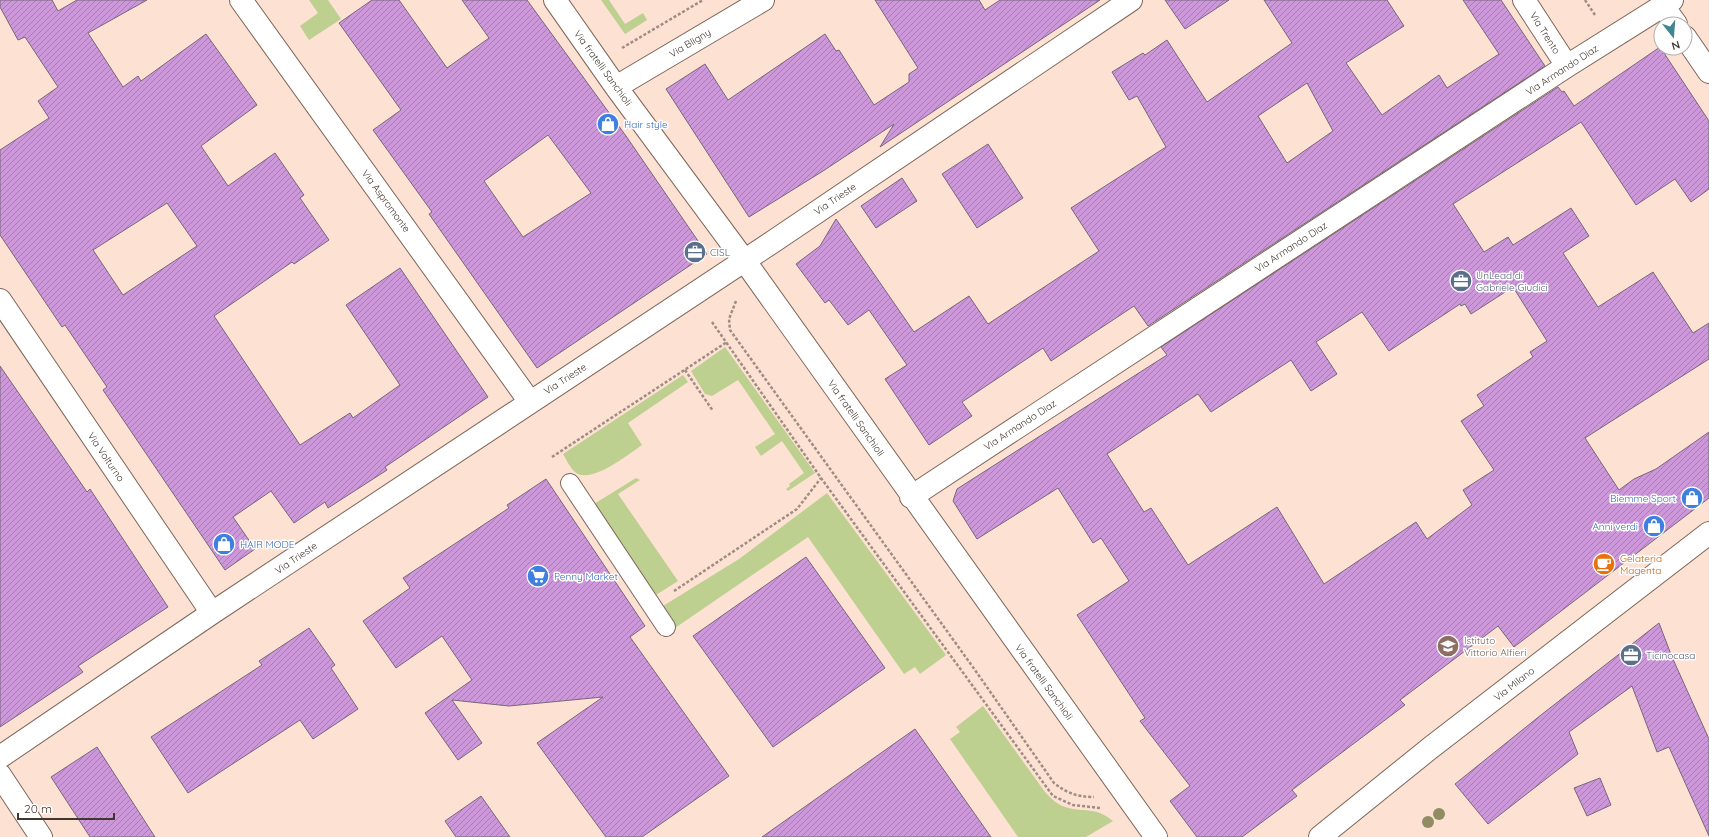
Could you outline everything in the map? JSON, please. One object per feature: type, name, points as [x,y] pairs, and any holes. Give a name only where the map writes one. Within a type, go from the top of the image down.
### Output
[{"type":"street","name":"Via Aspromonte","points":[[241,0],[530,402]]},
{"type":"street","name":"Via fratelli Sanchioli","points":[[555,0],[616,87],[749,267],[1156,837]]},
{"type":"street","name":"Via Bligny","points":[[616,87],[764,0]]},
{"type":"street","name":"Via Trieste","points":[[0,757],[212,613],[530,402],[749,267],[1130,0]]},
{"type":"street","name":"Via Trento","points":[[1524,0],[1567,66]]},
{"type":"street","name":"Via Armando Diaz","points":[[912,497],[1567,66],[1668,3]]},
{"type":"street","points":[[1668,3],[1673,16]]},
{"type":"street","points":[[1693,49],[1709,72]]},
{"type":"street","name":"Via Volturno","points":[[0,300],[212,613]]},
{"type":"street","name":"Via Milano","points":[[1320,837],[1429,749],[1709,533]]},
{"type":"street","points":[[0,775],[41,837]]},
{"type":"lane","points":[[570,483],[666,627]]},
{"type":"path","points":[[598,62],[703,0]]},
{"type":"path","points":[[749,267],[729,318],[730,330],[808,440],[975,670],[1054,783],[1066,793],[1091,797],[1101,797],[1120,788]]},
{"type":"path","points":[[712,322],[822,478],[1053,796],[1073,805],[1105,809]]},
{"type":"path","points":[[552,457],[727,342]]},
{"type":"path","points":[[685,370],[713,411]]},
{"type":"path","points":[[652,606],[797,509],[822,478]]},
{"type":"green space","points":[[309,0],[328,0],[341,19],[309,40],[300,26],[318,13]]},
{"type":"green space","points":[[601,0],[609,0],[625,24],[643,13],[647,20],[625,34]]},
{"type":"green space","points":[[725,347],[815,473],[788,491],[786,489],[790,486],[789,484],[804,473],[782,441],[761,456],[755,447],[775,434],[738,380],[712,396],[705,394],[691,371]]},
{"type":"green space","points":[[683,375],[688,382],[628,423],[642,445],[610,467],[600,472],[590,475],[582,475],[573,470],[563,454]]},
{"type":"green space","points":[[636,478],[640,480],[618,494],[678,581],[656,595],[594,504]]},
{"type":"green space","points":[[827,493],[946,655],[920,674],[915,667],[904,674],[808,537],[675,628],[673,621],[663,606],[739,559]]},
{"type":"green space","points":[[983,706],[1045,792],[1054,801],[1072,809],[1101,813],[1113,821],[1086,837],[1018,837],[950,739],[960,732],[956,727]]},
{"type":"building","points":[[0,0],[52,0],[58,11],[77,0],[147,0],[88,33],[123,87],[138,76],[141,81],[206,34],[257,105],[201,146],[228,186],[275,153],[304,195],[300,198],[329,240],[294,264],[292,262],[214,316],[300,445],[350,413],[353,418],[400,385],[346,305],[400,268],[488,397],[385,467],[387,470],[328,508],[325,502],[294,523],[271,491],[233,517],[255,549],[225,570],[103,390],[107,387],[65,325],[62,327],[0,235],[0,150],[49,118],[38,101],[58,87],[25,37],[18,40],[0,7]],"holes":[[[167,203],[197,246],[123,295],[93,250]]]},
{"type":"building","points":[[372,0],[399,0],[447,68],[489,38],[462,0],[527,0],[626,136],[707,254],[537,368],[429,214],[432,212],[373,130],[401,110],[339,23]],"holes":[[[548,135],[591,193],[523,237],[484,181]]]},
{"type":"building","points":[[875,0],[979,0],[985,10],[1000,0],[1100,0],[880,147],[894,124],[823,171],[749,217],[666,89],[705,64],[728,100],[825,34],[836,51],[839,50],[874,105],[909,82],[909,74],[918,68]]},
{"type":"building","points":[[1165,0],[1229,0],[1185,29]]},
{"type":"building","points":[[1264,0],[1387,0],[1404,26],[1346,63],[1382,115],[1439,75],[1447,88],[1499,54],[1463,0],[1501,0],[1545,66],[1148,326],[1134,306],[1051,361],[1043,348],[962,402],[972,416],[929,445],[885,379],[907,365],[869,310],[848,325],[829,300],[825,303],[796,264],[820,246],[836,219],[914,332],[969,296],[988,324],[1099,251],[1071,208],[1166,147],[1137,96],[1129,100],[1112,72],[1143,53],[1145,55],[1167,40],[1207,102],[1292,43]],"holes":[[[1307,83],[1333,131],[1287,163],[1258,116]]]},
{"type":"building","points":[[1653,52],[1653,56],[1666,56],[1709,121],[1709,189],[1691,202],[1675,179],[1636,205],[1581,122],[1453,204],[1484,252],[1508,237],[1513,245],[1571,208],[1589,236],[1563,253],[1598,307],[1653,272],[1693,333],[1709,323],[1709,359],[1585,438],[1619,490],[1634,479],[1656,469],[1709,432],[1709,498],[1514,647],[1498,626],[1400,700],[1405,705],[1292,790],[1297,796],[1242,837],[1197,837],[1170,801],[1190,786],[1140,721],[1145,718],[1077,615],[1129,581],[1101,538],[1093,543],[1058,488],[977,539],[953,501],[957,489],[1167,355],[1161,347],[1558,87],[1562,92],[1564,91],[1574,106]],"holes":[[[1513,287],[1547,341],[1530,352],[1533,357],[1477,395],[1484,406],[1461,421],[1494,470],[1463,490],[1472,505],[1427,539],[1416,522],[1324,584],[1277,507],[1188,565],[1151,508],[1144,512],[1107,454],[1198,394],[1211,412],[1291,360],[1311,391],[1337,374],[1316,342],[1362,312],[1389,351],[1460,304],[1461,306],[1465,304],[1471,314]]]},
{"type":"building","points":[[988,144],[1023,198],[977,228],[942,174]]},
{"type":"building","points":[[902,178],[917,201],[876,228],[861,206]]},
{"type":"building","points":[[0,366],[87,492],[90,489],[168,607],[78,666],[83,672],[0,727]]},
{"type":"building","points":[[546,479],[645,626],[630,637],[729,776],[642,837],[606,837],[537,743],[603,697],[509,706],[452,700],[482,743],[458,760],[425,713],[472,680],[442,636],[396,668],[363,621],[410,588],[403,578],[509,508],[507,505]]},
{"type":"building","points":[[806,557],[885,668],[773,747],[693,636]]},
{"type":"building","points":[[1659,623],[1672,657],[1709,739],[1709,836],[1669,747],[1657,752],[1632,686],[1569,732],[1578,754],[1488,824],[1455,784]]},
{"type":"building","points":[[309,628],[335,665],[331,668],[358,709],[313,739],[300,720],[188,793],[151,737],[262,665],[259,661]]},
{"type":"building","points":[[915,729],[991,837],[762,837]]},
{"type":"building","points":[[97,747],[155,837],[90,837],[51,777]]},
{"type":"building","points":[[1600,778],[1611,805],[1587,816],[1574,788]]},
{"type":"building","points":[[481,796],[510,837],[456,837],[445,821]]},
{"type":"place","name":"Hair style","points":[[608,124]]},
{"type":"place","name":"CISL","points":[[695,252]]},
{"type":"place","name":"UnLead di Gabriele Giudici","points":[[1461,281]]},
{"type":"place","name":"Biemme Sport","points":[[1692,498]]},
{"type":"place","name":"Anni verdi","points":[[1654,526]]},
{"type":"place","name":"HAIR MODE","points":[[224,544]]},
{"type":"place","name":"Gelateria Magenta","points":[[1604,564]]},
{"type":"place","name":"Penny Market","points":[[538,576]]},
{"type":"place","name":"Istituto Vittorio Alfieri","points":[[1448,646]]},
{"type":"place","name":"Ticinocasa","points":[[1631,655]]}]
